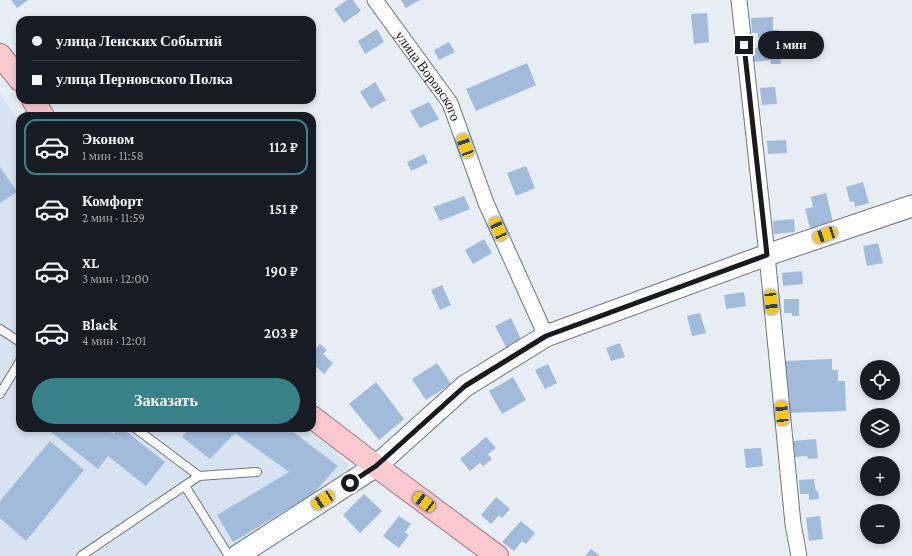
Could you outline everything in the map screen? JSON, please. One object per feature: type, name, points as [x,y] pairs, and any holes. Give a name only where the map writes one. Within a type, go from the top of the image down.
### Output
[{"type":"main road","points":[[0,55],[16,75]]},
{"type":"main road","points":[[316,420],[497,556]]},
{"type":"street","name":"улица Воровского","points":[[375,0],[450,103],[486,203],[546,336]]},
{"type":"street","points":[[739,0],[767,255],[793,524],[799,556]]},
{"type":"street","points":[[240,555],[376,466],[465,386],[546,336],[767,255],[912,206]]},
{"type":"lane","points":[[0,329],[16,339]]},
{"type":"lane","points":[[0,394],[16,368]]},
{"type":"lane","points":[[140,432],[199,476]]},
{"type":"lane","points":[[81,556],[199,476],[257,472]]},
{"type":"lane","points":[[184,486],[240,555]]},
{"type":"shaded area","points":[[0,94],[16,116],[16,432],[313,432],[340,452],[337,454],[349,464],[336,485],[226,556],[0,556]]},
{"type":"building","points":[[11,0],[28,0],[17,8]]},
{"type":"building","points":[[347,0],[353,0],[361,11],[344,23],[334,9]]},
{"type":"building","points":[[401,0],[420,0],[406,8]]},
{"type":"building","points":[[707,13],[709,42],[694,44],[691,14]]},
{"type":"building","points":[[773,17],[773,30],[779,30],[779,37],[758,38],[758,33],[752,33],[751,18]]},
{"type":"building","points":[[377,29],[384,42],[365,54],[358,41]]},
{"type":"building","points":[[449,42],[455,52],[439,60],[434,50]]},
{"type":"building","points":[[779,46],[781,64],[771,64],[770,60],[754,62],[753,48]]},
{"type":"building","points":[[527,63],[536,85],[476,111],[466,89]]},
{"type":"building","points":[[375,82],[386,100],[371,109],[360,92]]},
{"type":"building","points":[[775,87],[777,104],[762,105],[760,88]]},
{"type":"building","points":[[429,102],[439,119],[420,128],[410,111]]},
{"type":"building","points":[[786,140],[787,153],[768,154],[767,141]]},
{"type":"building","points":[[424,154],[428,163],[411,171],[407,162]]},
{"type":"building","points":[[526,166],[535,188],[516,196],[507,173]]},
{"type":"building","points":[[0,167],[16,193],[0,203]]},
{"type":"building","points":[[863,182],[869,203],[855,207],[854,201],[850,202],[846,187]]},
{"type":"building","points":[[826,193],[833,222],[810,228],[805,209],[813,207],[811,197]]},
{"type":"building","points":[[464,196],[470,209],[440,221],[433,207]]},
{"type":"building","points":[[794,219],[795,232],[774,234],[773,221]]},
{"type":"building","points":[[484,239],[492,253],[473,264],[465,250]]},
{"type":"building","points":[[878,243],[883,263],[867,266],[863,246]]},
{"type":"building","points":[[802,271],[803,284],[783,286],[782,273]]},
{"type":"building","points":[[442,285],[451,305],[440,310],[431,290]]},
{"type":"building","points":[[744,292],[746,306],[726,309],[724,295]]},
{"type":"building","points":[[784,299],[799,299],[799,316],[792,316],[792,313],[784,313]]},
{"type":"building","points":[[700,313],[706,333],[692,336],[687,316]]},
{"type":"building","points":[[511,318],[521,339],[506,347],[495,326]]},
{"type":"building","points":[[620,343],[625,357],[611,361],[606,348]]},
{"type":"building","points":[[320,344],[327,350],[323,354],[333,363],[324,374],[316,367],[316,348]]},
{"type":"building","points":[[832,359],[832,370],[838,370],[838,381],[845,381],[846,411],[785,413],[784,361]]},
{"type":"building","points":[[437,363],[451,384],[426,400],[412,379]]},
{"type":"building","points":[[548,364],[557,383],[545,389],[535,370]]},
{"type":"building","points":[[513,377],[526,400],[502,414],[489,391]]},
{"type":"building","points":[[376,382],[404,419],[379,440],[349,404]]},
{"type":"building","points":[[51,432],[111,432],[114,434],[116,432],[127,432],[165,462],[146,486],[108,456],[98,469]]},
{"type":"building","points":[[186,432],[293,432],[338,466],[313,494],[233,542],[217,515],[289,472],[235,433],[210,459],[182,437]]},
{"type":"building","points":[[486,437],[496,448],[488,454],[492,459],[483,466],[480,463],[470,471],[460,459]]},
{"type":"building","points":[[816,439],[818,458],[808,459],[807,456],[795,457],[793,441]]},
{"type":"building","points":[[50,441],[84,470],[26,541],[0,518],[0,501]]},
{"type":"building","points":[[761,448],[763,466],[746,468],[744,449]]},
{"type":"building","points":[[814,479],[819,499],[809,500],[809,494],[800,494],[799,480]]},
{"type":"building","points":[[364,494],[382,511],[360,533],[343,515]]},
{"type":"building","points":[[496,497],[510,509],[502,518],[499,515],[491,524],[481,515]]},
{"type":"building","points":[[399,516],[411,524],[405,532],[409,535],[399,548],[383,536]]},
{"type":"building","points":[[820,516],[823,539],[809,541],[806,518]]},
{"type":"building","points":[[521,521],[535,533],[526,544],[522,541],[514,551],[502,542]]},
{"type":"building","points":[[591,549],[600,556],[585,556]]},
{"type":"route","points":[[350,483],[376,466],[465,386],[546,336],[767,255],[744,45]]}]
